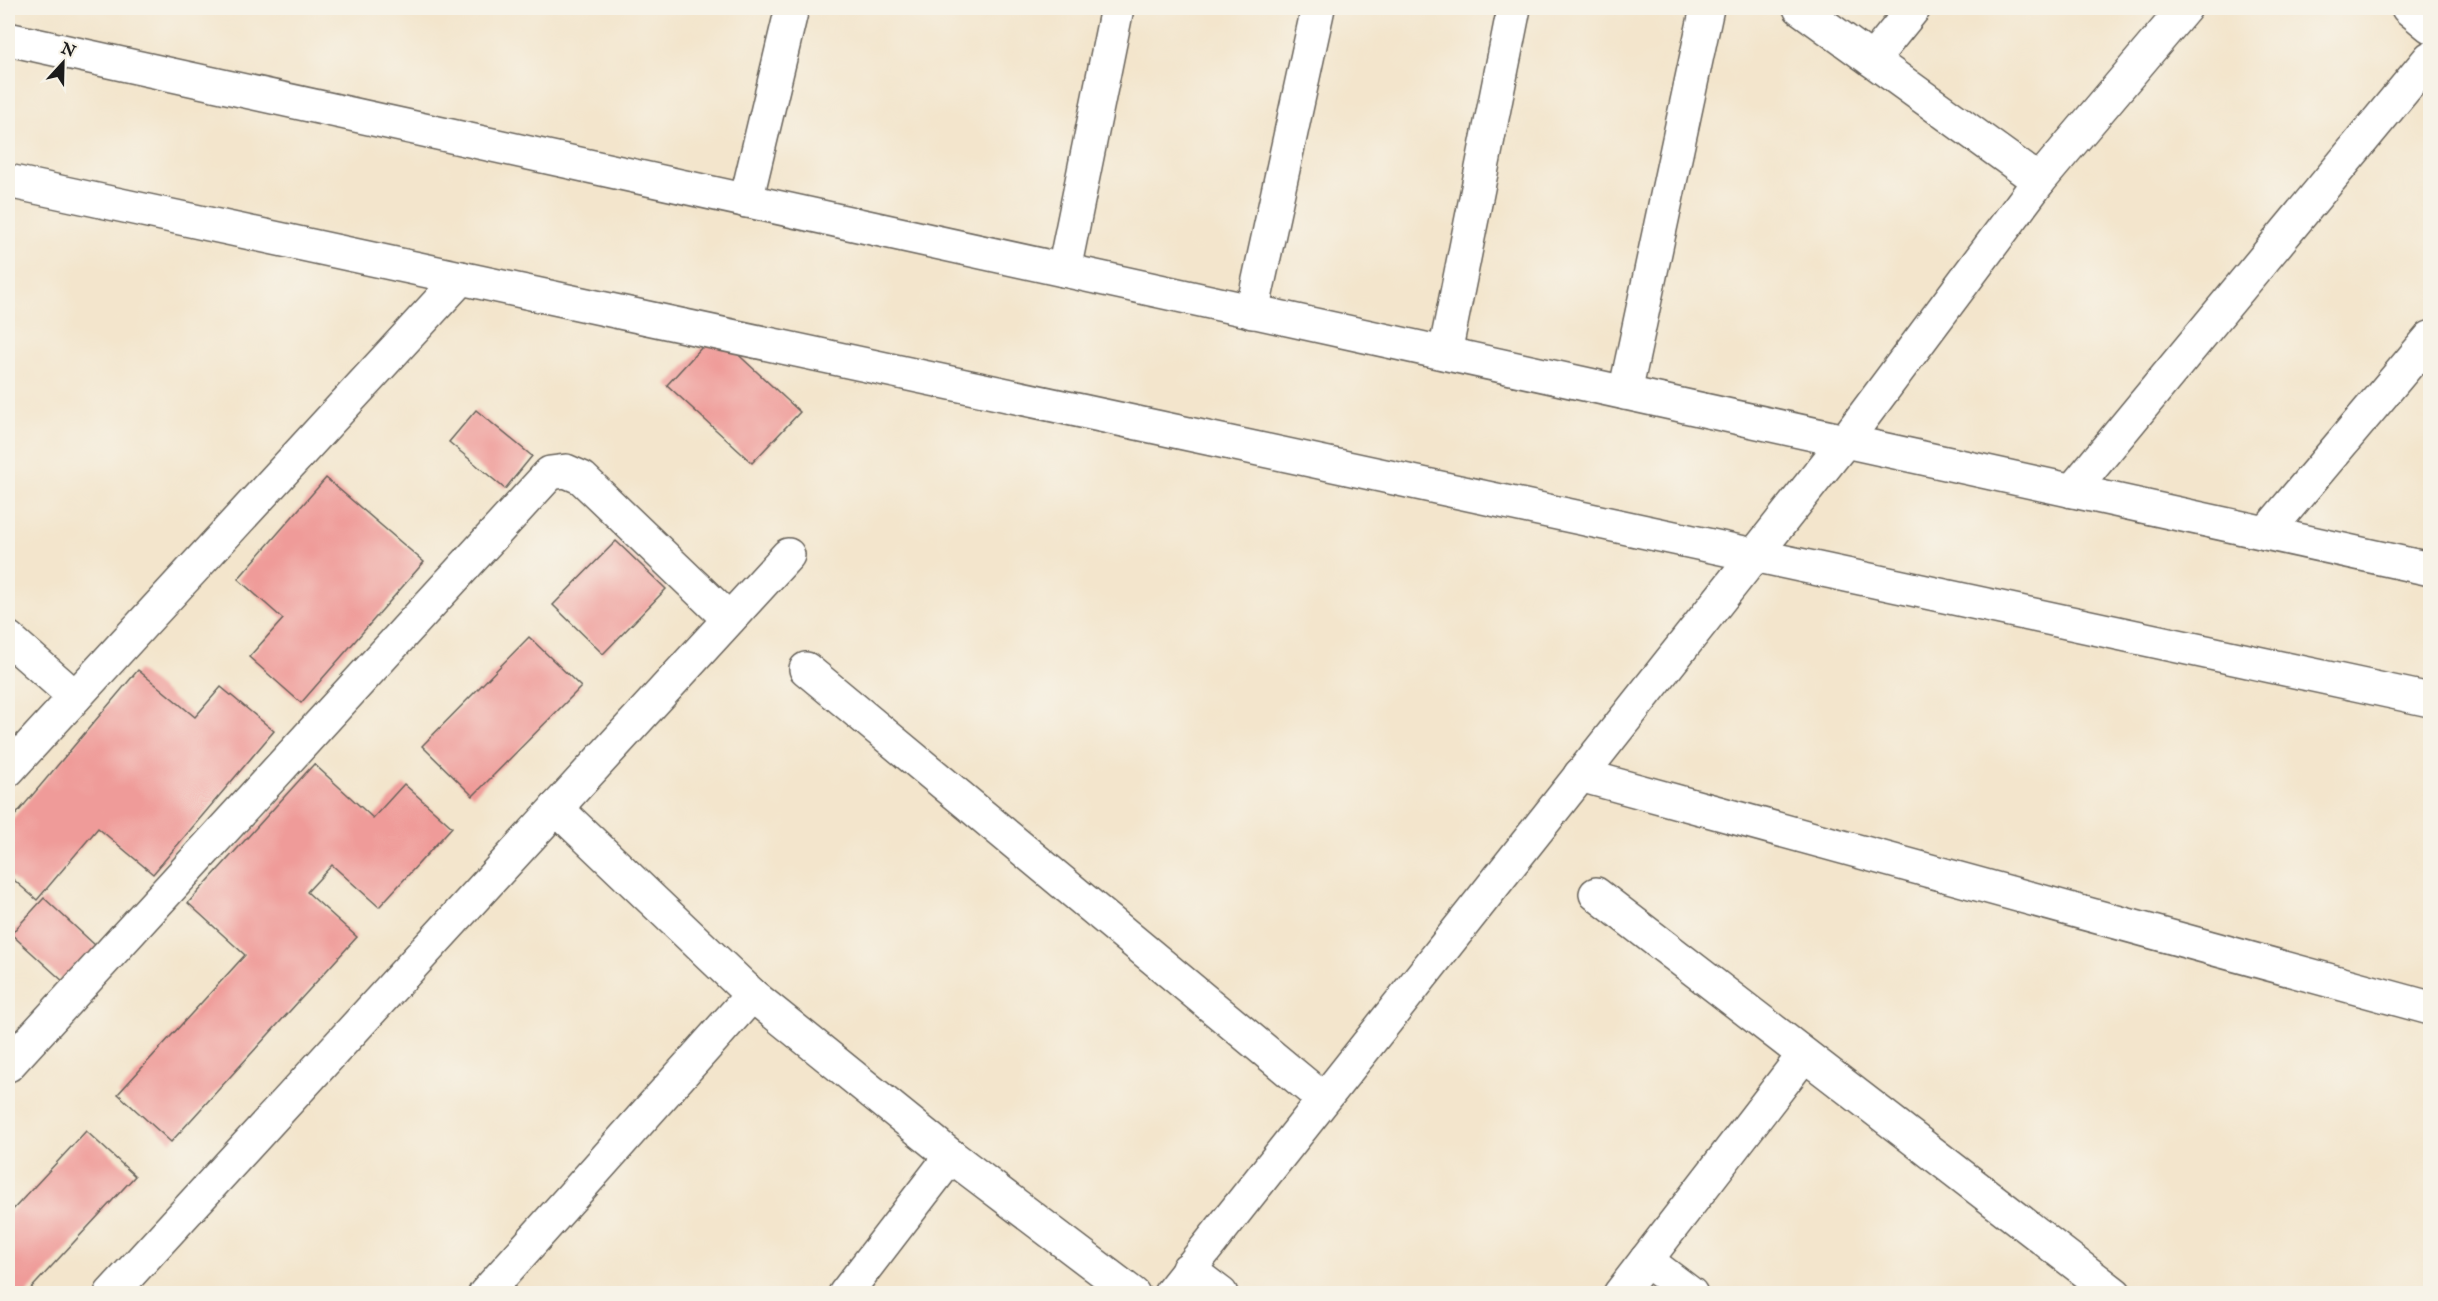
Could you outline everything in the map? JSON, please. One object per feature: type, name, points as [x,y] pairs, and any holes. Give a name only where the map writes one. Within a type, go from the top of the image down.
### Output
[{"type":"street","points":[[746,201],[792,8]]},
{"type":"street","points":[[1064,270],[1117,8]]},
{"type":"street","points":[[1252,312],[1318,8]]},
{"type":"street","points":[[1445,353],[1514,8]]},
{"type":"street","points":[[1625,393],[1707,8]]},
{"type":"street","points":[[1800,8],[2039,181]]},
{"type":"street","points":[[1872,60],[1914,8]]},
{"type":"street","points":[[1221,1293],[1179,1281],[1845,441],[2039,181],[2185,8]]},
{"type":"street","points":[[2408,8],[2430,26]]},
{"type":"street","points":[[8,39],[2430,568]]},
{"type":"street","points":[[2072,491],[2430,58]]},
{"type":"street","points":[[8,181],[2430,700]]},
{"type":"street","points":[[8,770],[461,278]]},
{"type":"street","points":[[2266,533],[2430,338]]},
{"type":"street","points":[[8,1065],[550,473],[566,471],[582,478],[729,619]]},
{"type":"street","points":[[111,1293],[788,555]]},
{"type":"street","points":[[8,638],[75,697]]},
{"type":"street","points":[[806,669],[1323,1100]]},
{"type":"street","points":[[1580,775],[2430,1008]]},
{"type":"street","points":[[555,808],[752,995],[951,1156],[1133,1293]]},
{"type":"street","points":[[1596,894],[2115,1293]]},
{"type":"street","points":[[490,1292],[752,995]]},
{"type":"street","points":[[1620,1293],[1804,1054]]},
{"type":"street","points":[[845,1293],[951,1156]]},
{"type":"street","points":[[1646,1260],[1691,1293]]},
{"type":"building","points":[[715,333],[800,412],[752,463],[667,385]]},
{"type":"building","points":[[476,410],[532,456],[505,489],[449,442]]},
{"type":"building","points":[[326,478],[424,562],[301,703],[249,657],[283,619],[238,579]]},
{"type":"building","points":[[616,541],[666,589],[603,654],[553,605]]},
{"type":"building","points":[[529,637],[581,687],[473,796],[422,746]]},
{"type":"building","points":[[138,670],[195,717],[221,687],[274,731],[153,874],[98,828],[37,900],[8,875],[8,824]]},
{"type":"building","points":[[314,764],[373,818],[404,784],[452,827],[379,907],[332,865],[307,892],[357,937],[171,1142],[118,1094],[245,955],[188,903]]},
{"type":"building","points":[[44,898],[108,957],[76,993],[11,934]]},
{"type":"building","points":[[86,1131],[135,1176],[26,1294],[8,1294],[8,1215]]}]
